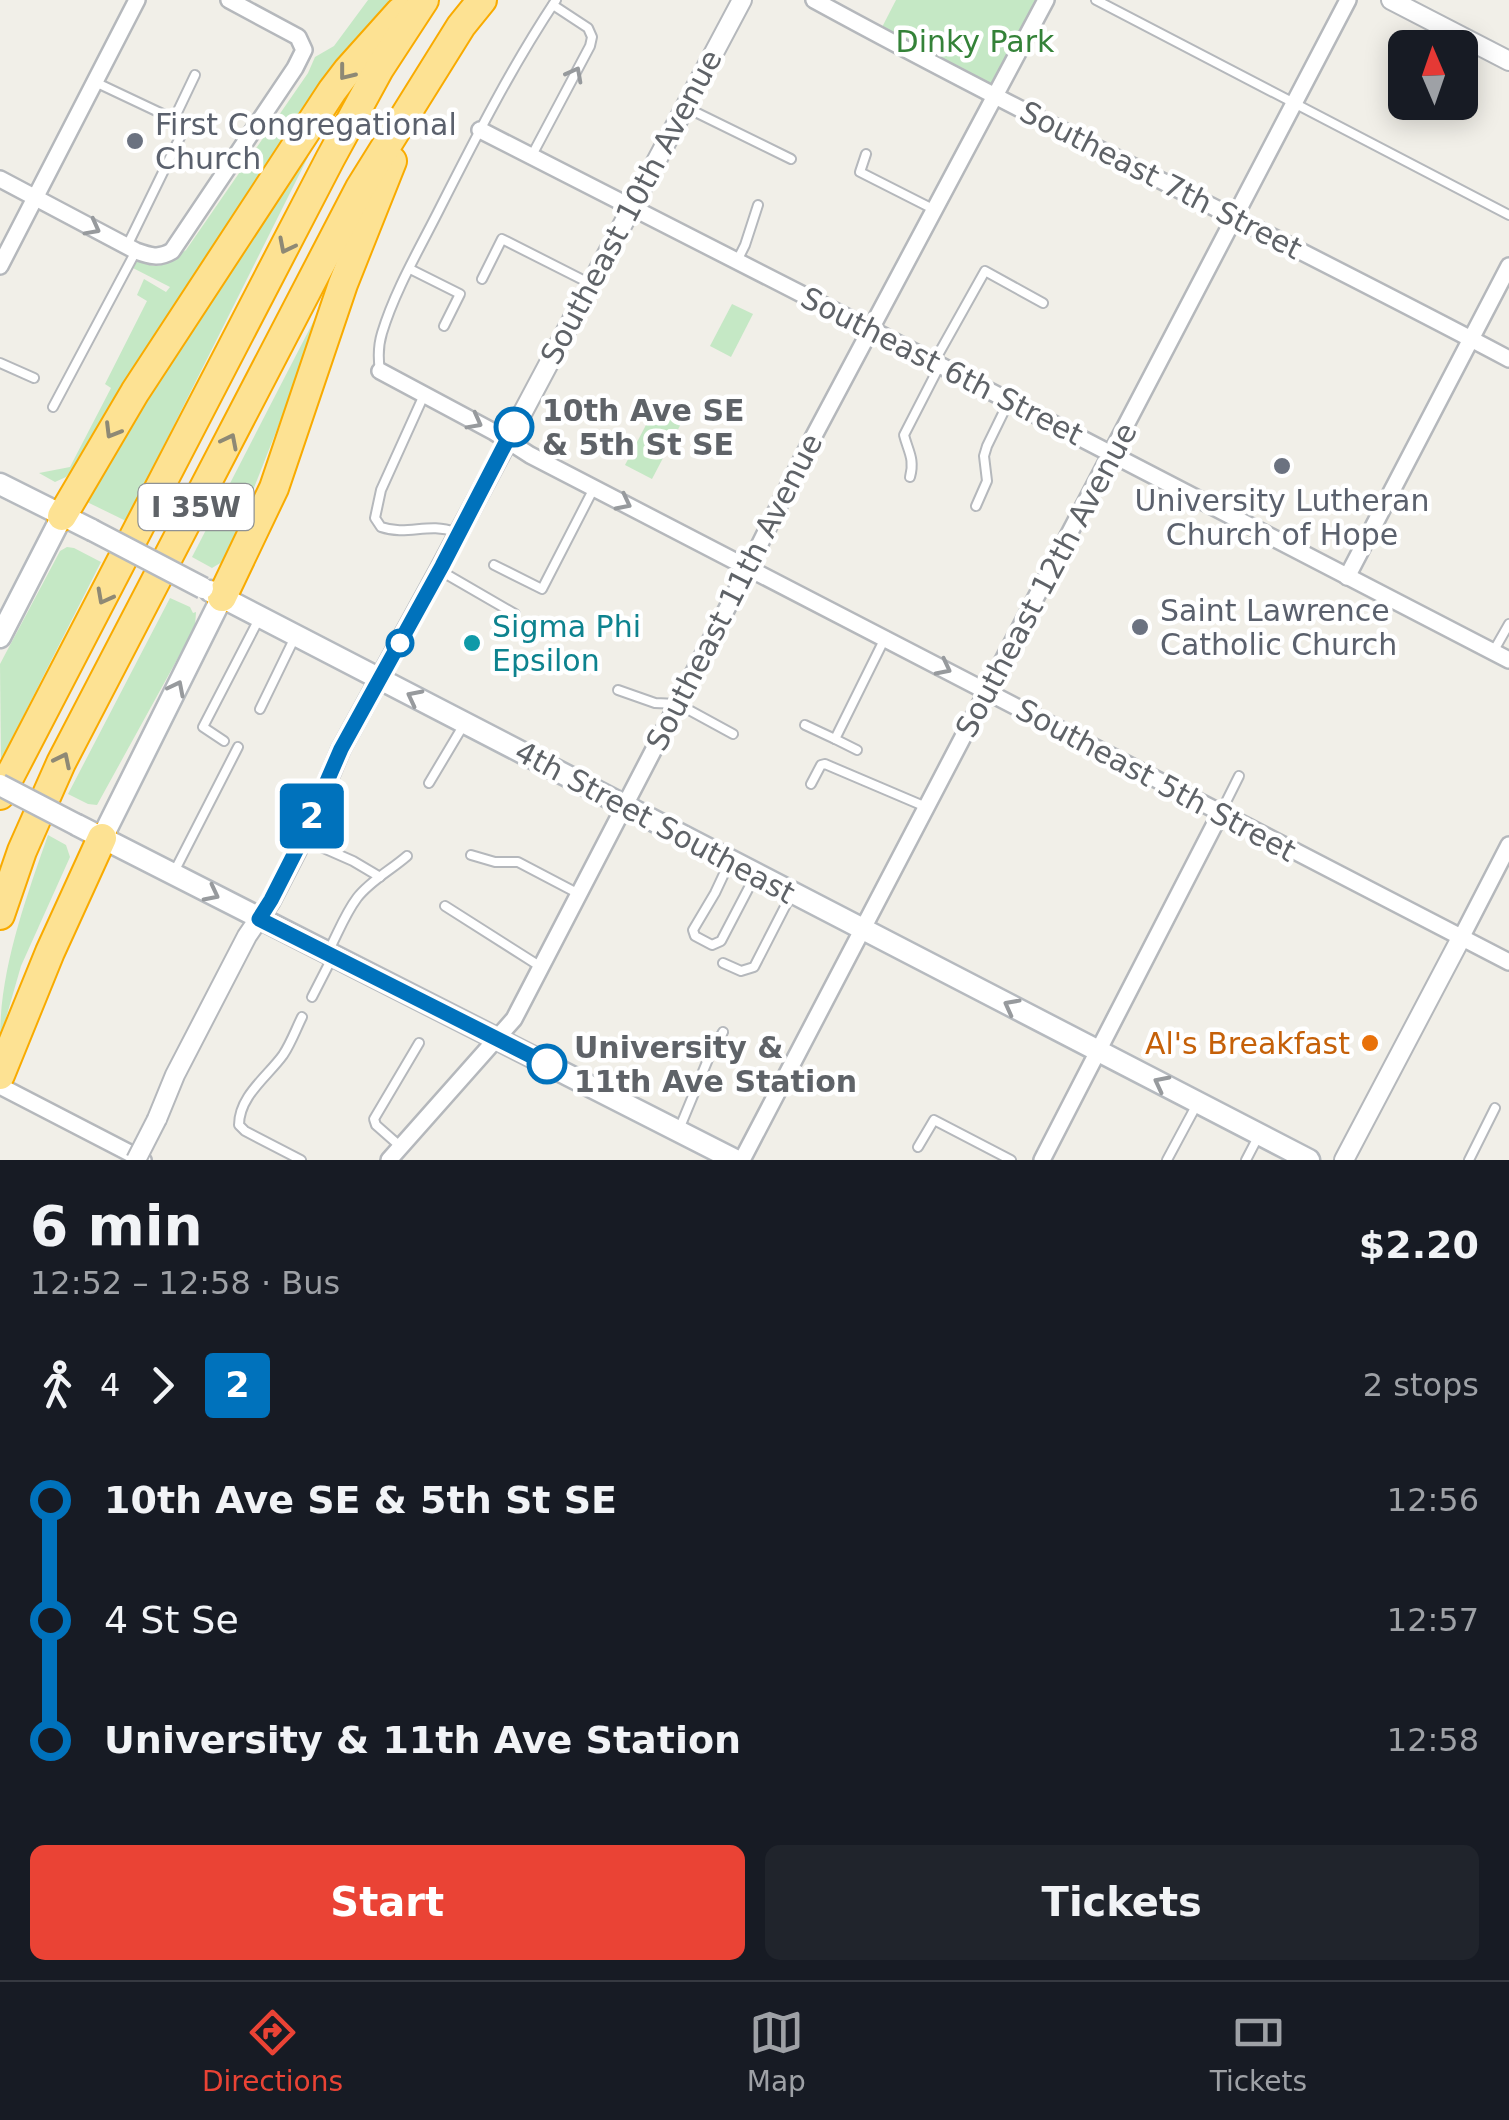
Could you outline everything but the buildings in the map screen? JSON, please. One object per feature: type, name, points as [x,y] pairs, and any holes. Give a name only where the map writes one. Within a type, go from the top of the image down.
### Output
[{"type":"highway","points":[[62,516],[135,392],[332,92],[411,0]]},
{"type":"highway","name":"I 35W","points":[[0,795],[330,159],[379,69],[424,0]]},
{"type":"highway","name":"I 35W","points":[[0,915],[22,851],[62,763],[360,188],[482,0]]},
{"type":"highway","points":[[213,593],[274,488],[343,284],[388,174],[410,107]]},
{"type":"highway","points":[[2,1074],[64,918],[90,832]]},
{"type":"main road","name":"4th Street Southeast","points":[[0,484],[1310,1160]]},
{"type":"main road","points":[[0,637],[62,516]]},
{"type":"main road","points":[[90,832],[213,593]]},
{"type":"main road","points":[[0,785],[738,1160]]},
{"type":"street","points":[[0,266],[137,0]]},
{"type":"street","points":[[0,179],[131,248],[153,257],[172,251],[304,50],[298,37],[229,0]]},
{"type":"street","name":"Southeast 10th Avenue","points":[[139,1160],[175,1075],[247,936],[271,900],[341,749],[742,0]]},
{"type":"street","name":"Southeast 7th Street","points":[[814,0],[833,4],[994,95],[1509,359]]},
{"type":"street","name":"Southeast 11th Avenue","points":[[389,1160],[514,1019],[870,329],[1046,0]]},
{"type":"street","name":"Southeast 12th Avenue","points":[[738,1160],[863,930],[1348,0]]},
{"type":"street","points":[[1391,0],[1509,61]]},
{"type":"street","name":"Southeast 6th Street","points":[[480,130],[1509,660]]},
{"type":"street","points":[[1347,577],[1509,266]]},
{"type":"street","name":"Southeast 5th Street","points":[[380,371],[525,452],[1509,962]]},
{"type":"street","points":[[1042,1160],[1220,814]]},
{"type":"street","points":[[1344,1160],[1509,844]]},
{"type":"street","points":[[2,1074],[139,1160]]},
{"type":"lane","points":[[1096,0],[1509,215]]},
{"type":"lane","points":[[380,371],[381,337],[410,269],[480,130],[529,41],[555,3],[588,28],[592,37],[531,156]]},
{"type":"lane","points":[[174,120],[195,75]]},
{"type":"lane","points":[[53,407],[186,125],[95,82]]},
{"type":"lane","points":[[685,107],[790,159]]},
{"type":"lane","points":[[866,154],[860,172],[933,209]]},
{"type":"lane","points":[[737,261],[758,204]]},
{"type":"lane","points":[[482,278],[502,239],[591,284]]},
{"type":"lane","points":[[410,269],[460,294],[444,326]]},
{"type":"lane","points":[[910,476],[912,453],[904,434],[985,272],[1043,303]]},
{"type":"lane","points":[[0,362],[34,378]]},
{"type":"lane","points":[[424,395],[389,470],[378,501],[376,522],[380,527],[397,531],[436,526],[458,534]]},
{"type":"lane","points":[[976,506],[987,481],[987,446],[1010,401]]},
{"type":"lane","points":[[494,565],[542,589],[594,488]]},
{"type":"lane","points":[[439,570],[515,614]]},
{"type":"lane","points":[[224,741],[203,727],[260,618]]},
{"type":"lane","points":[[1494,652],[1509,624]]},
{"type":"lane","points":[[260,709],[296,636]]},
{"type":"lane","points":[[835,740],[885,638]]},
{"type":"lane","points":[[618,690],[655,703],[678,704],[733,734]]},
{"type":"lane","points":[[429,782],[465,723]]},
{"type":"lane","points":[[805,725],[857,750]]},
{"type":"lane","points":[[173,874],[238,747]]},
{"type":"lane","points":[[810,784],[824,764],[927,808]]},
{"type":"lane","points":[[1220,814],[1239,776]]},
{"type":"lane","points":[[302,839],[380,877]]},
{"type":"lane","points":[[471,855],[495,862],[518,862],[579,894]]},
{"type":"lane","points":[[312,997],[358,897],[408,856]]},
{"type":"lane","points":[[730,860],[693,930],[695,936],[712,945],[721,941],[756,874]]},
{"type":"lane","points":[[722,963],[740,972],[754,968],[792,893]]},
{"type":"lane","points":[[445,906],[541,968]]},
{"type":"lane","points":[[301,1160],[245,1130],[239,1125],[239,1116],[252,1092],[284,1054],[302,1017]]},
{"type":"lane","points":[[678,1131],[723,1032]]},
{"type":"lane","points":[[401,1147],[374,1119],[419,1044]]},
{"type":"lane","points":[[1168,1160],[1198,1102]]},
{"type":"lane","points":[[1469,1160],[1495,1108]]},
{"type":"lane","points":[[918,1148],[934,1120],[1010,1160]]},
{"type":"lane","points":[[1246,1160],[1260,1134]]},
{"type":"green space","points":[[368,0],[396,0],[179,303],[107,409],[72,470],[55,482],[39,473],[70,467],[111,388],[105,384],[147,301],[137,295],[144,279],[166,292],[170,287],[131,267],[135,259],[162,265],[186,250],[308,73],[315,57],[334,46]]},
{"type":"green space","name":"Dinky Park","points":[[896,0],[1043,0],[993,95],[878,35]]},
{"type":"green space","points":[[304,157],[308,157],[126,521],[85,501],[106,458]]},
{"type":"green space","points":[[324,301],[228,554],[212,568],[192,557]]},
{"type":"green space","points":[[732,304],[753,314],[731,357],[710,346]]},
{"type":"green space","points":[[657,404],[684,418],[652,479],[625,465]]},
{"type":"green space","points":[[67,547],[101,562],[1,760],[0,664],[60,551]]},
{"type":"green space","points":[[170,598],[196,612],[195,627],[97,805],[88,804],[68,794]]},
{"type":"green space","points":[[48,835],[66,845],[70,857],[21,966],[0,1039],[9,961]]},
{"type":"bus line","name":"2","points":[[514,427],[341,749],[302,839],[259,919],[547,1064]]},
{"type":"place","name":"First Congregational Church","points":[[135,141]]},
{"type":"place","name":"10th Ave SE & 5th St SE","points":[[514,427]]},
{"type":"place","name":"University Lutheran Church of Hope","points":[[1282,466]]},
{"type":"place","name":"Saint Lawrence Catholic Church","points":[[1140,627]]},
{"type":"place","name":"Sigma Phi Epsilon","points":[[472,643]]},
{"type":"place","name":"Al's Breakfast","points":[[1370,1043]]},
{"type":"place","name":"University & 11th Ave Station","points":[[547,1064]]}]
